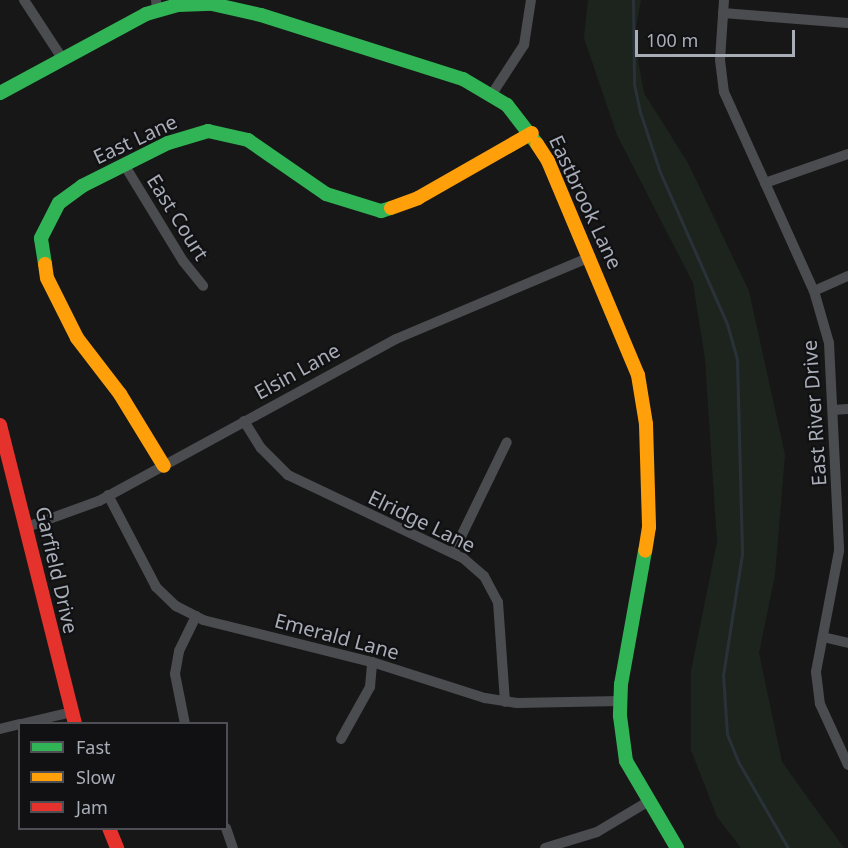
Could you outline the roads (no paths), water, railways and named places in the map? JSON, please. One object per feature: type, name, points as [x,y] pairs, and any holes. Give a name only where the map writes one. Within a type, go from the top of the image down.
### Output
[{"type":"street","points":[[24,0],[62,58]]},
{"type":"street","points":[[492,94],[524,45],[531,0]]},
{"type":"street","name":"East River Drive","points":[[724,0],[720,60],[724,92],[814,291],[829,344],[844,528],[816,672],[820,704],[848,765]]},
{"type":"street","name":"Eastbrook Lane","points":[[0,93],[157,5],[212,4],[261,15],[430,68],[492,94],[507,105],[532,133],[590,257],[633,358],[646,424],[648,544],[620,701],[626,761],[677,848]]},
{"type":"street","points":[[723,13],[848,23]]},
{"type":"street","name":"East Lane","points":[[164,466],[120,394],[68,322],[47,278],[41,251],[45,226],[59,203],[82,186],[186,135],[222,133],[260,147],[326,194],[381,211],[418,198],[532,133]]},
{"type":"street","points":[[765,183],[848,154]]},
{"type":"street","name":"East Court","points":[[125,166],[183,261],[203,286]]},
{"type":"street","name":"Elsin Lane","points":[[27,527],[108,495],[396,339],[590,257]]},
{"type":"street","points":[[814,291],[848,276]]},
{"type":"street","points":[[833,410],[848,409]]},
{"type":"street","name":"Elridge Lane","points":[[244,421],[277,467],[288,475],[453,553],[484,576],[498,602],[505,702]]},
{"type":"street","name":"Garfield Drive","points":[[0,425],[74,718]]},
{"type":"street","points":[[453,553],[507,441]]},
{"type":"street","name":"Emerald Lane","points":[[108,495],[156,587],[176,606],[196,616],[372,662],[505,702],[620,701]]},
{"type":"street","points":[[185,722],[175,674],[179,651],[196,616]]},
{"type":"street","points":[[824,637],[848,643]]},
{"type":"street","points":[[341,739],[370,687],[372,662]]},
{"type":"street","points":[[38,722],[74,718]]},
{"type":"street","points":[[0,729],[18,724]]},
{"type":"street","points":[[545,848],[597,832],[648,801]]},
{"type":"street","points":[[110,830],[117,848]]},
{"type":"street","points":[[227,830],[233,848]]},
{"type":"waterway","points":[[633,0],[634,84],[640,112],[660,172],[727,324],[737,360],[742,554],[723,675],[727,734],[739,763],[788,848]]}]
